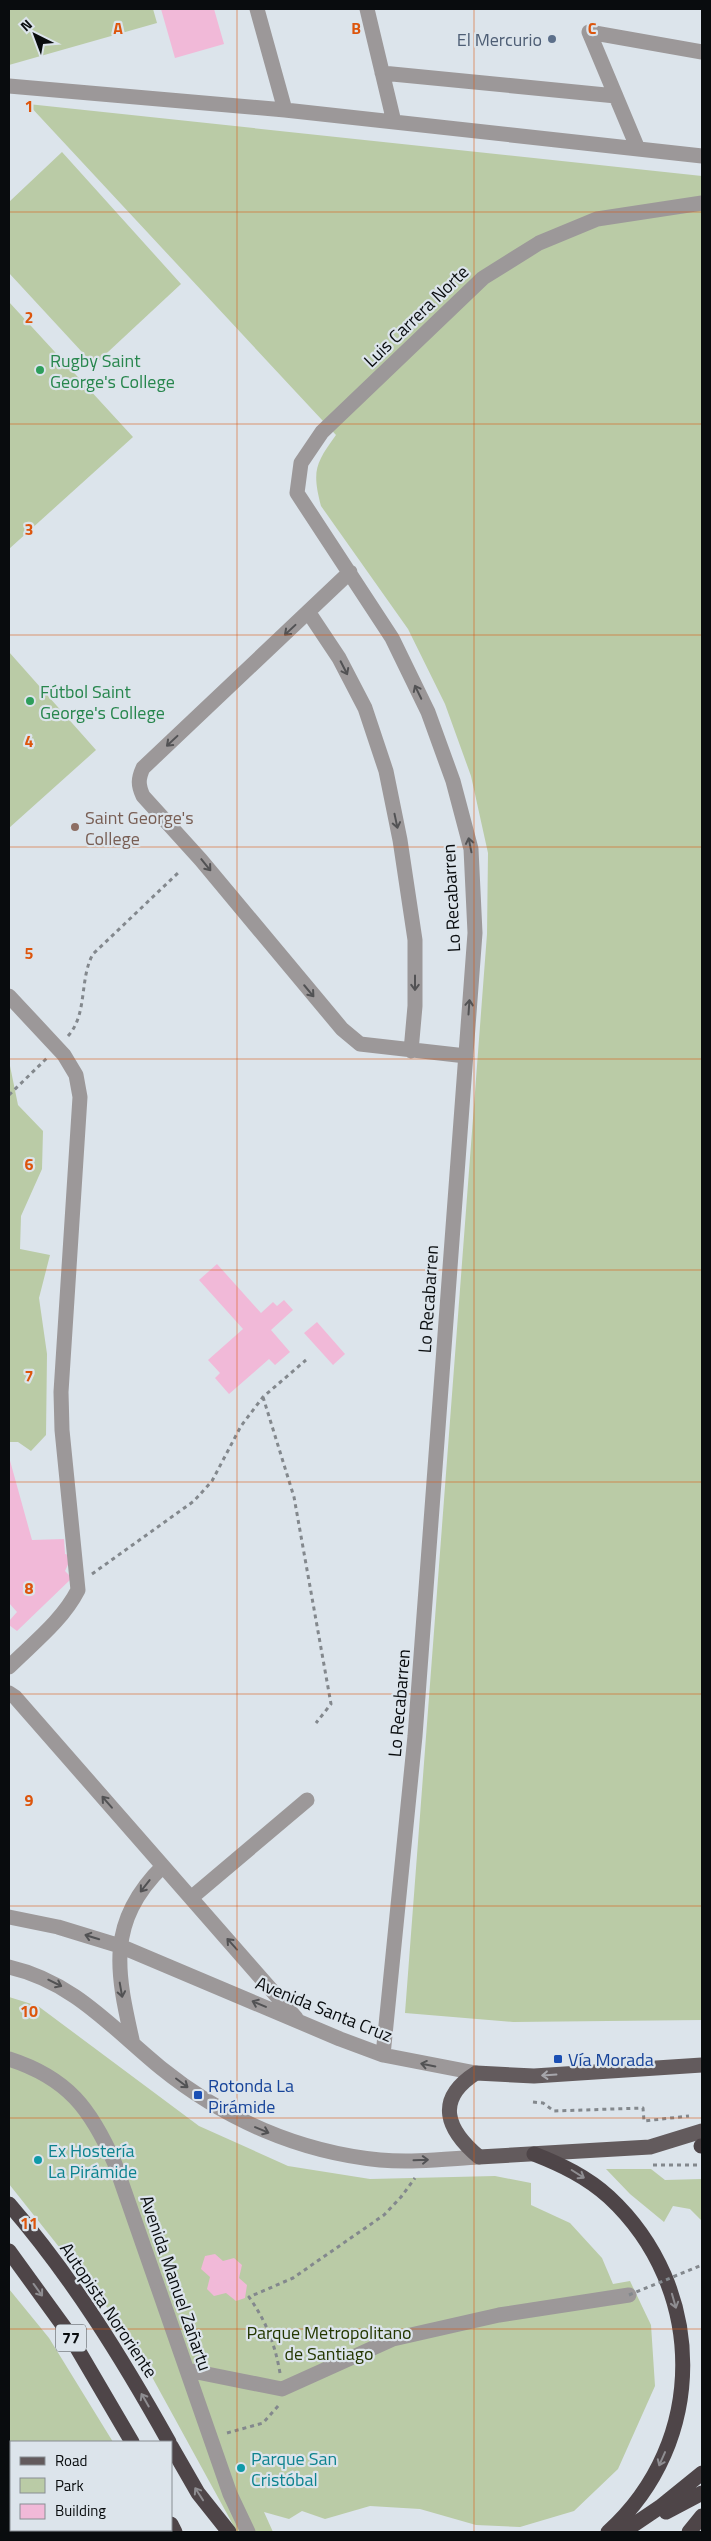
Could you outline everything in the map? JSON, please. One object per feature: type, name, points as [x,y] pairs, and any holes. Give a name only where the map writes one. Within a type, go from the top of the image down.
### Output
[{"type":"highway","points":[[534,2154],[568,2168],[589,2181],[626,2213],[641,2232],[666,2275],[680,2322],[683,2346],[683,2379],[677,2419],[670,2443],[648,2487],[633,2507],[608,2532]]},
{"type":"highway","name":"Autopista Nororiente","points":[[9,2204],[82,2297],[116,2348],[168,2441]]},
{"type":"highway","name":"77","points":[[9,2251],[67,2330],[129,2436]]},
{"type":"highway","points":[[172,2448],[198,2493],[229,2532]]},
{"type":"highway","points":[[623,2532],[660,2508],[702,2474]]},
{"type":"highway","points":[[631,2532],[702,2492]]},
{"type":"highway","points":[[689,2532],[702,2516]]},
{"type":"main road","name":"Avenida Santa Cruz","points":[[476,2073],[534,2076],[702,2065]]},
{"type":"main road","points":[[476,2073],[457,2091],[450,2108],[450,2115],[454,2132],[479,2157],[702,2142]]},
{"type":"street","points":[[257,9],[285,110]]},
{"type":"street","points":[[367,9],[394,122]]},
{"type":"street","points":[[638,149],[589,32],[702,52]]},
{"type":"street","points":[[382,73],[616,96]]},
{"type":"street","points":[[9,86],[285,110],[702,156]]},
{"type":"street","name":"Luis Carrera Norte","points":[[350,572],[297,493],[301,463],[322,432],[483,278],[539,243],[597,219],[702,203]]},
{"type":"street","points":[[350,572],[309,613],[143,768],[138,780],[139,788],[143,796],[201,860],[342,1029],[360,1044],[466,1056]]},
{"type":"street","name":"Lo Recabarren","points":[[350,572],[392,638],[428,712],[453,781],[471,849],[475,932],[415,1736],[383,2055]]},
{"type":"street","points":[[309,613],[339,658],[365,708],[386,771],[400,840],[415,940],[415,1006],[411,1051]]},
{"type":"street","points":[[9,996],[57,1048],[76,1075],[80,1097],[61,1392],[62,1430],[78,1590],[58,1619],[9,1667]]},
{"type":"street","points":[[9,1694],[15,1697],[298,2020]]},
{"type":"street","points":[[191,1898],[307,1800]]},
{"type":"street","points":[[133,2044],[120,1984],[120,1946],[130,1908],[144,1884],[163,1866]]},
{"type":"street","name":"Avenida Santa Cruz","points":[[9,1917],[58,1926],[120,1946],[383,2055],[476,2073]]},
{"type":"street","points":[[9,1967],[58,1984],[84,2001],[133,2044],[204,2100],[263,2131],[325,2151],[381,2160],[479,2157]]},
{"type":"street","name":"Avenida Manuel Zañartu","points":[[9,2059],[35,2068],[60,2082],[88,2113],[103,2136],[115,2164],[230,2494],[248,2532]]},
{"type":"street","points":[[187,2370],[283,2394],[393,2339],[499,2315],[629,2295]]},
{"type":"path","points":[[9,1095],[76,1028],[86,966],[92,954],[180,872]]},
{"type":"path","points":[[98,1570],[194,1500],[212,1481],[241,1426],[264,1397],[306,1360]]},
{"type":"path","points":[[264,1397],[294,1496],[331,1704],[316,1723]]},
{"type":"path","points":[[533,2102],[543,2103],[554,2111],[643,2108],[644,2121],[692,2115]]},
{"type":"path","points":[[210,2438],[263,2423],[283,2394],[276,2349],[262,2316],[249,2297],[293,2278],[384,2215],[415,2178]]},
{"type":"path","points":[[629,2295],[702,2265]]},
{"type":"green space","points":[[9,9],[153,9],[157,23],[9,65]]},
{"type":"green space","points":[[28,104],[702,176],[702,2020],[513,2022],[405,2013],[487,934],[488,853],[471,776],[445,704],[408,629],[321,506],[316,476],[317,468],[336,435]]},
{"type":"green space","points":[[62,152],[181,284],[94,365],[9,273],[9,202]]},
{"type":"green space","name":"Rugby Saint George's College","points":[[9,302],[133,437],[9,549]]},
{"type":"green space","name":"Fútbol Saint George's College","points":[[9,652],[96,750],[9,828]]},
{"type":"green space","points":[[9,1061],[18,1105],[43,1131],[42,1169],[21,1216],[20,1249],[50,1255],[39,1298],[47,1354],[46,1435],[31,1451],[18,1442],[9,1442]]},
{"type":"green space","name":"Parque Metropolitano de Santiago","points":[[9,1997],[38,2006],[199,2126],[288,2166],[370,2179],[495,2176],[531,2183],[531,2205],[570,2223],[602,2258],[613,2284],[630,2281],[651,2325],[655,2386],[618,2469],[574,2511],[520,2527],[476,2525],[420,2509],[370,2506],[325,2519],[302,2511],[289,2519],[264,2512],[273,2532],[237,2532],[129,2335],[9,2184]]},
{"type":"green space","points":[[606,2169],[651,2169],[665,2180],[702,2179],[702,2221],[690,2209],[673,2206],[664,2222],[630,2194]]},
{"type":"green space","points":[[9,2289],[49,2338],[112,2441],[10,2441],[10,2531],[153,2532],[9,2532]]},
{"type":"building","points":[[161,9],[214,9],[224,44],[175,58]]},
{"type":"building","points":[[217,1264],[261,1313],[273,1302],[277,1306],[284,1300],[293,1310],[271,1330],[290,1352],[275,1365],[269,1359],[229,1394],[215,1378],[220,1373],[208,1360],[243,1329],[199,1280]]},
{"type":"building","points":[[317,1322],[345,1354],[333,1365],[304,1333]]},
{"type":"building","points":[[9,1457],[32,1540],[64,1539],[65,1554],[72,1556],[65,1571],[72,1578],[17,1631],[9,1625],[9,1621],[17,1612],[9,1603]]},
{"type":"building","points":[[215,2254],[223,2261],[234,2258],[242,2265],[239,2278],[247,2285],[245,2298],[236,2301],[226,2293],[214,2296],[207,2289],[210,2277],[201,2269],[205,2256]]},
{"type":"place","name":"El Mercurio","points":[[552,39]]},
{"type":"place","name":"Rugby Saint George's College","points":[[40,370]]},
{"type":"place","name":"Fútbol Saint George's College","points":[[30,701]]},
{"type":"place","name":"Saint George's College","points":[[75,827]]},
{"type":"place","name":"Vía Morada","points":[[558,2059]]},
{"type":"place","name":"Rotonda La Pirámide","points":[[198,2095]]},
{"type":"place","name":"Ex Hostería La Pirámide","points":[[38,2160]]},
{"type":"place","name":"Parque San Cristóbal","points":[[241,2468]]}]
